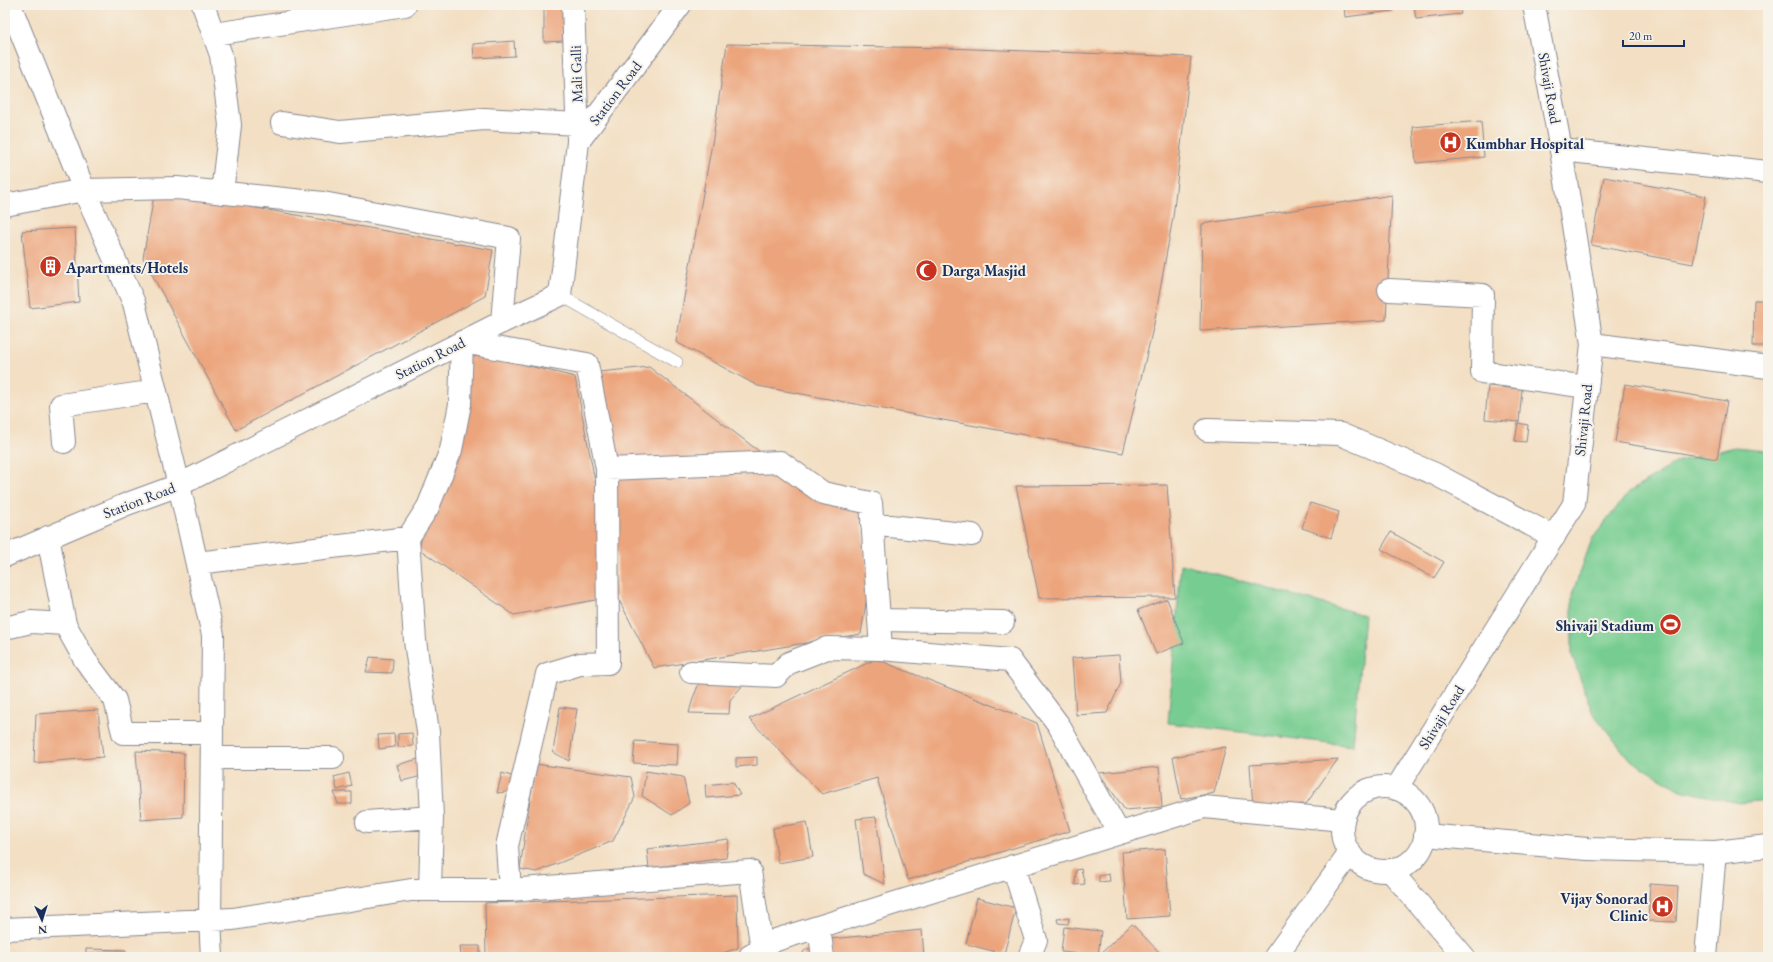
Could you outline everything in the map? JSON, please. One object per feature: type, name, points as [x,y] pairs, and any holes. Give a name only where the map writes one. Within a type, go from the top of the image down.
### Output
[{"type":"street","points":[[10,5],[84,190],[134,303],[179,485],[213,635],[210,920],[212,957]]},
{"type":"street","points":[[202,5],[221,55],[230,125],[222,193]]},
{"type":"street","points":[[214,34],[405,5]]},
{"type":"street","name":"Mali Galli","points":[[573,5],[578,133]]},
{"type":"street","name":"Station Road","points":[[5,556],[127,504],[179,485],[502,322],[560,295],[578,133],[680,5]]},
{"type":"street","name":"Shivaji Road","points":[[1396,789],[1574,504],[1592,344],[1561,150],[1534,5]]},
{"type":"street","points":[[282,123],[340,132],[484,119],[578,133]]},
{"type":"street","points":[[1561,150],[1768,172]]},
{"type":"street","points":[[5,206],[84,190],[177,188],[323,203],[509,238],[502,322]]},
{"type":"street","points":[[1389,290],[1483,296],[1482,372],[1587,387]]},
{"type":"street","points":[[430,890],[432,817],[428,732],[415,641],[408,538],[428,507],[451,450],[460,404],[462,342],[587,364],[607,470],[608,663],[580,664],[547,674],[507,846],[510,890]]},
{"type":"street","points":[[1592,344],[1768,367]]},
{"type":"street","points":[[64,442],[61,405],[156,391]]},
{"type":"street","points":[[1207,430],[1340,434],[1435,474],[1554,537]]},
{"type":"street","points":[[607,470],[780,462],[822,493],[871,503],[881,649]]},
{"type":"street","points":[[872,524],[972,535]]},
{"type":"street","points":[[48,537],[65,624],[85,660],[115,700],[124,733],[212,733]]},
{"type":"street","points":[[197,563],[408,538]]},
{"type":"street","points":[[879,620],[1003,622]]},
{"type":"street","points":[[5,628],[31,622],[65,624]]},
{"type":"street","points":[[691,672],[776,676],[789,664],[827,648],[881,649],[1010,660],[1058,724],[1119,833]]},
{"type":"street","points":[[212,758],[332,758]]},
{"type":"street","points":[[1385,787],[1396,789],[1407,794],[1416,802],[1424,818],[1425,835],[1422,845],[1410,862],[1390,870],[1379,870],[1358,862],[1350,853],[1343,837],[1343,820],[1347,809],[1354,800],[1363,793],[1373,788],[1385,787]]},
{"type":"street","points":[[5,929],[233,919],[411,890],[510,890],[750,871],[756,953],[776,940],[1204,807],[1343,820]]},
{"type":"street","points":[[367,822],[432,817]]},
{"type":"street","points":[[1425,835],[1587,849],[1715,852],[1768,846]]},
{"type":"street","points":[[1706,957],[1715,852]]},
{"type":"street","points":[[1275,957],[1350,853]]},
{"type":"street","points":[[1013,866],[1036,940],[1029,957]]},
{"type":"street","points":[[1390,870],[1464,957]]},
{"type":"street","points":[[818,927],[823,957]]},
{"type":"lane","points":[[560,295],[677,362]]},
{"type":"green space","name":"Shivaji Stadium","points":[[1735,447],[1768,450],[1768,800],[1739,803],[1680,790],[1629,759],[1592,712],[1572,655],[1572,595],[1592,539],[1629,492],[1679,461]]},
{"type":"green space","points":[[1181,564],[1364,615],[1353,746],[1168,723]]},
{"type":"building","points":[[544,5],[564,5],[563,41],[544,42]]},
{"type":"building","points":[[1344,5],[1392,5],[1393,11],[1345,17]]},
{"type":"building","points":[[1414,5],[1459,5],[1461,14],[1416,19]]},
{"type":"building","points":[[1768,5],[1768,7],[1758,6]]},
{"type":"building","points":[[514,41],[515,56],[474,58],[473,44]]},
{"type":"building","name":"Darga Masjid","points":[[727,44],[946,48],[1191,57],[1173,217],[1154,324],[1123,453],[758,386],[676,342],[713,138]]},
{"type":"building","points":[[1481,121],[1484,157],[1416,163],[1413,127]]},
{"type":"building","points":[[1604,177],[1706,196],[1693,264],[1591,245]]},
{"type":"building","points":[[155,190],[493,250],[485,296],[236,430],[143,258]]},
{"type":"building","points":[[1392,195],[1386,320],[1200,331],[1202,224]]},
{"type":"building","name":"Apartments/Hotels","points":[[75,228],[79,302],[30,308],[22,231]]},
{"type":"building","points":[[1754,300],[1768,300],[1768,346],[1753,346]]},
{"type":"building","points":[[468,351],[575,377],[617,596],[514,615],[419,549]]},
{"type":"building","points":[[649,367],[760,452],[609,469],[599,372]]},
{"type":"building","points":[[1625,384],[1727,401],[1717,459],[1615,442]]},
{"type":"building","points":[[1488,386],[1522,389],[1519,422],[1485,419]]},
{"type":"building","points":[[1518,423],[1528,425],[1526,442],[1515,441]]},
{"type":"building","points":[[766,469],[860,511],[869,583],[861,634],[654,668],[618,598],[615,474]]},
{"type":"building","points":[[1167,485],[1175,597],[1039,598],[1016,486]]},
{"type":"building","points":[[1310,503],[1339,512],[1331,538],[1302,528]]},
{"type":"building","points":[[1391,532],[1444,562],[1434,578],[1381,549]]},
{"type":"building","points":[[1167,599],[1184,643],[1156,654],[1138,610]]},
{"type":"building","points":[[1119,655],[1121,683],[1107,713],[1076,715],[1072,658]]},
{"type":"building","points":[[370,657],[393,659],[392,673],[366,672]]},
{"type":"building","points":[[876,659],[1037,723],[1070,831],[908,880],[877,778],[822,794],[749,719]]},
{"type":"building","points":[[700,681],[743,685],[730,700],[729,714],[689,713]]},
{"type":"building","points":[[560,707],[577,709],[569,761],[553,752]]},
{"type":"building","points":[[98,710],[103,757],[34,763],[36,714]]},
{"type":"building","points":[[412,733],[413,746],[398,747],[398,734]]},
{"type":"building","points":[[394,734],[395,747],[379,749],[378,735]]},
{"type":"building","points":[[635,741],[678,744],[677,765],[633,763]]},
{"type":"building","points":[[1226,747],[1214,793],[1181,799],[1173,757]]},
{"type":"building","points":[[136,751],[184,753],[183,817],[141,820]]},
{"type":"building","points":[[757,757],[757,765],[736,767],[736,758]]},
{"type":"building","points":[[418,759],[422,776],[402,781],[397,765]]},
{"type":"building","points":[[1338,759],[1306,804],[1253,807],[1250,765]]},
{"type":"building","points":[[535,764],[631,777],[635,797],[613,841],[537,872],[520,869]]},
{"type":"building","points":[[1159,767],[1162,807],[1125,810],[1099,773]]},
{"type":"building","points":[[646,771],[683,777],[689,803],[672,815],[642,796]]},
{"type":"building","points":[[349,773],[352,786],[337,790],[334,777]]},
{"type":"building","points":[[502,773],[517,778],[513,791],[497,793]]},
{"type":"building","points":[[733,782],[740,795],[706,798],[705,785]]},
{"type":"building","points":[[334,792],[352,792],[352,804],[338,804]]},
{"type":"building","points":[[876,817],[885,884],[863,874],[856,819]]},
{"type":"building","points":[[807,822],[813,857],[778,863],[773,828]]},
{"type":"building","points":[[729,839],[726,858],[649,868],[647,849]]},
{"type":"building","points":[[1165,849],[1170,916],[1127,919],[1122,852]]},
{"type":"building","points":[[1081,869],[1085,884],[1075,885],[1076,870]]},
{"type":"building","points":[[1109,874],[1110,881],[1099,882],[1099,876]]},
{"type":"building","points":[[1650,884],[1678,886],[1676,922],[1648,921]]},
{"type":"building","points":[[737,895],[738,948],[711,957],[486,957],[485,903]]},
{"type":"building","points":[[977,898],[1016,908],[1004,954],[966,944]]},
{"type":"building","points":[[1069,918],[1068,924],[1058,923],[1057,919]]},
{"type":"building","points":[[1132,924],[1164,957],[1096,957],[1098,956]]},
{"type":"building","points":[[1064,927],[1101,931],[1098,956],[1061,952]]},
{"type":"building","points":[[922,930],[924,957],[832,957],[830,939]]},
{"type":"building","points":[[460,946],[480,946],[480,957],[461,957]]},
{"type":"building","points":[[820,948],[821,957],[804,957],[803,952],[807,949]]},
{"type":"building","points":[[86,949],[126,950],[126,957],[86,957]]},
{"type":"place","name":"Kumbhar Hospital","points":[[1450,143]]},
{"type":"place","name":"Apartments/Hotels","points":[[51,267]]},
{"type":"place","name":"Darga Masjid","points":[[926,270]]},
{"type":"place","name":"Shivaji Stadium","points":[[1670,625]]},
{"type":"place","name":"Vijay Sonorad Clinic","points":[[1663,907]]}]
